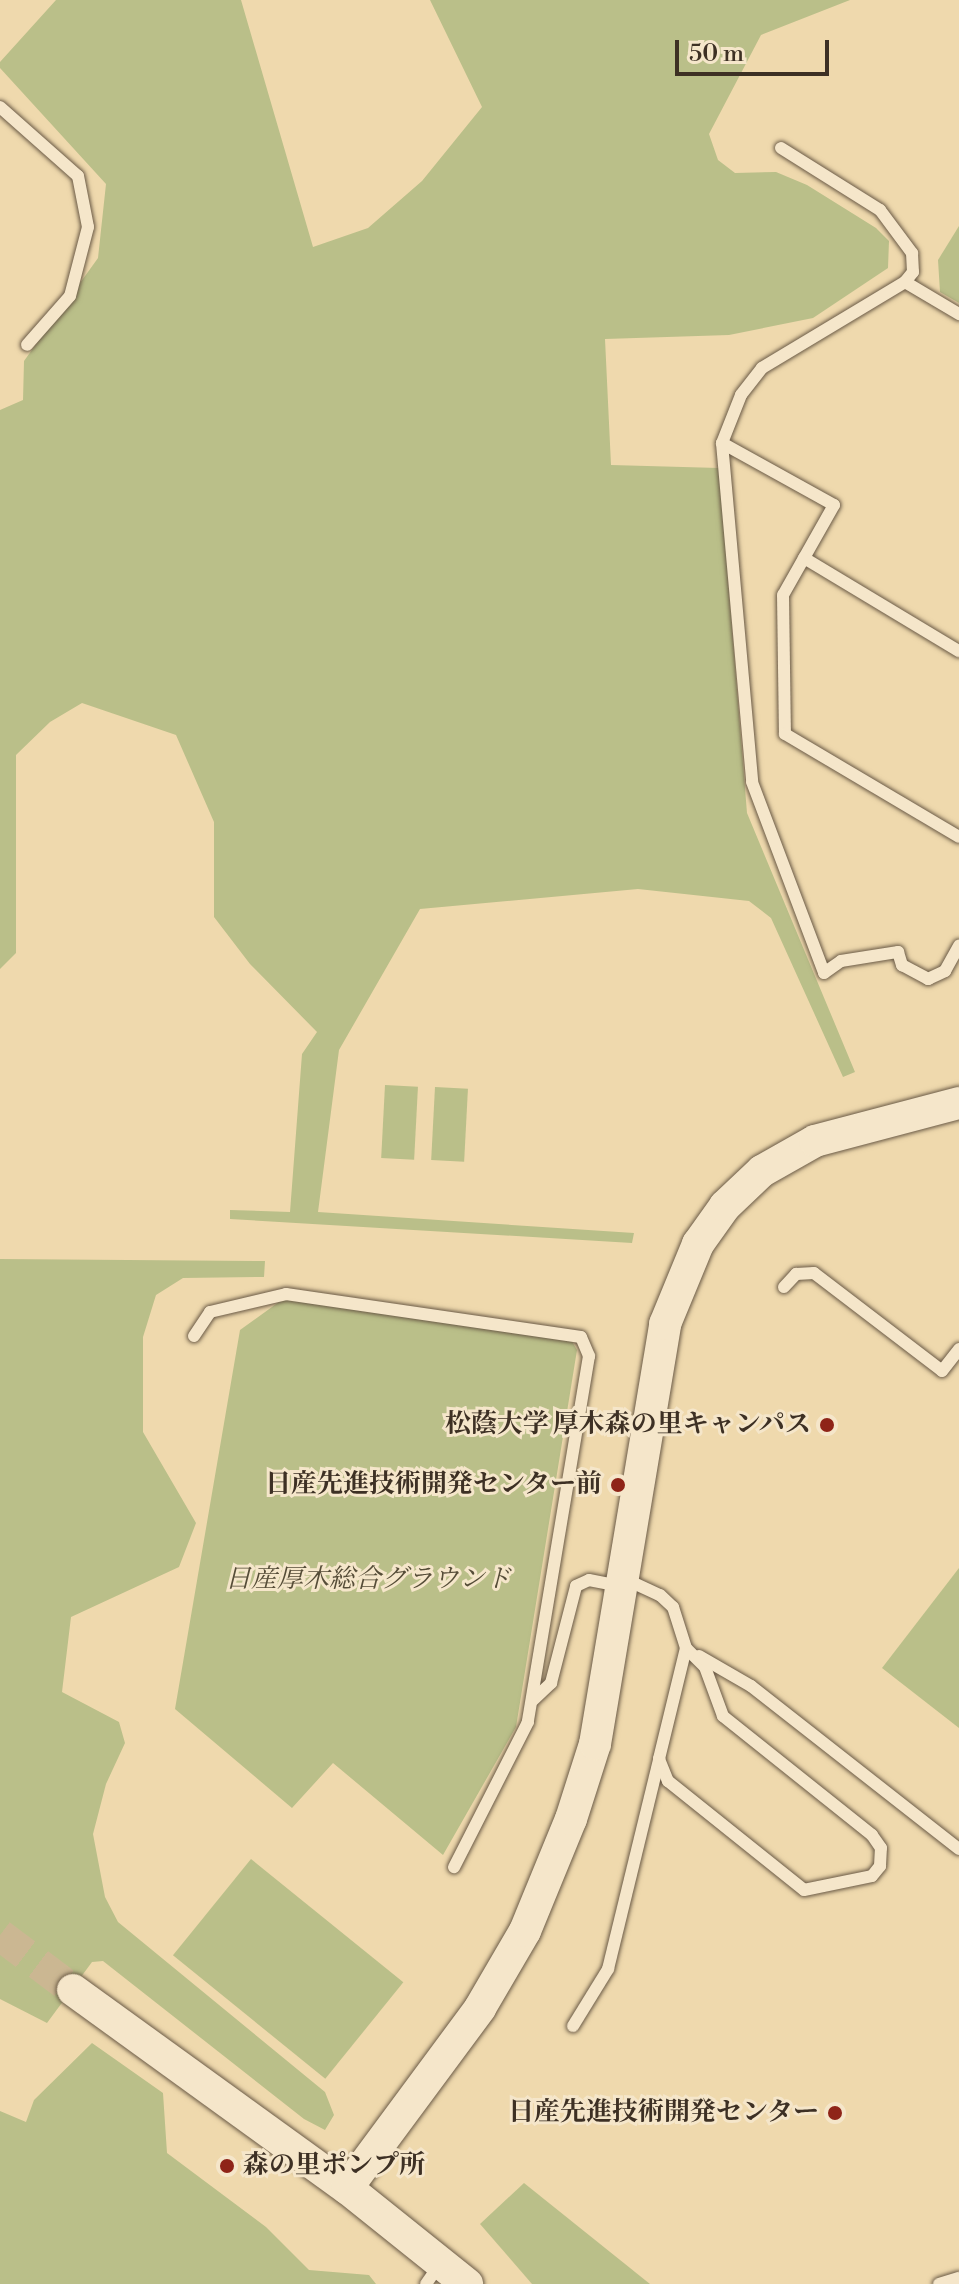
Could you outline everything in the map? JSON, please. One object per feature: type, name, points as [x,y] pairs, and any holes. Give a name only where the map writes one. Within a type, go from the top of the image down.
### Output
[{"type":"street","points":[[347,2188],[458,2039],[525,1931],[595,1744],[665,1324],[698,1244],[725,1206],[762,1171],[815,1141],[959,1103]]},
{"type":"street","points":[[73,1990],[347,2188],[433,2274],[467,2284]]},
{"type":"lane","points":[[0,107],[78,176],[88,227],[70,296],[27,345]]},
{"type":"lane","points":[[781,148],[880,210],[912,253],[913,272],[905,282],[762,368],[741,395],[722,443],[752,782],[824,973],[841,961],[898,952],[902,965],[928,979],[945,971],[959,946]]},
{"type":"lane","points":[[905,282],[959,314]]},
{"type":"lane","points":[[722,443],[834,505],[781,607],[785,734],[959,837]]},
{"type":"lane","points":[[804,558],[959,651]]},
{"type":"lane","points":[[784,1287],[796,1274],[814,1273],[942,1371],[959,1349]]},
{"type":"lane","points":[[194,1336],[210,1312],[286,1294],[581,1337],[589,1356],[533,1700],[519,1744],[454,1867]]},
{"type":"lane","points":[[533,1700],[551,1683],[576,1586],[589,1580],[624,1583],[660,1595],[673,1607],[686,1648],[705,1667],[723,1716],[872,1835],[881,1848],[880,1866],[872,1876],[804,1890],[679,1793],[659,1759]]},
{"type":"lane","points":[[573,2026],[608,1969],[686,1648]]},
{"type":"lane","points":[[686,1648],[751,1686],[959,1849]]},
{"type":"lane","points":[[939,2284],[959,2278]]},
{"type":"green space","points":[[56,0],[241,0],[313,247],[368,228],[422,181],[482,107],[430,0],[850,0],[761,35],[709,134],[718,160],[735,173],[776,172],[807,185],[876,228],[889,241],[888,268],[813,318],[729,335],[605,339],[611,465],[719,468],[747,813],[855,1072],[843,1077],[771,918],[749,901],[638,889],[420,909],[339,1050],[318,1212],[634,1233],[632,1243],[230,1219],[230,1210],[290,1212],[302,1054],[317,1032],[250,964],[214,917],[214,822],[176,735],[82,703],[50,722],[16,755],[16,953],[0,969],[0,410],[23,400],[24,361],[98,258],[106,184],[0,68],[0,62]]},
{"type":"green space","points":[[959,226],[959,303],[940,292],[938,260]]},
{"type":"green space","points":[[385,1085],[418,1087],[414,1160],[381,1158]]},
{"type":"green space","points":[[435,1087],[468,1089],[464,1162],[431,1160]]},
{"type":"green space","points":[[0,1259],[265,1261],[264,1277],[183,1278],[156,1295],[143,1337],[143,1432],[196,1523],[179,1567],[71,1617],[62,1692],[119,1722],[125,1743],[106,1784],[93,1834],[105,1897],[118,1922],[325,2092],[334,2115],[325,2130],[304,2119],[103,1961],[92,1962],[47,2023],[0,1999]]},
{"type":"green space","name":"日産厚木総合グラウンド","points":[[283,1299],[570,1338],[577,1350],[516,1727],[443,1855],[333,1763],[292,1808],[175,1709],[240,1330]]},
{"type":"green space","points":[[959,1568],[959,1728],[882,1668]]},
{"type":"green space","points":[[251,1859],[403,1982],[325,2079],[173,1955]]},
{"type":"green space","points":[[92,2043],[163,2093],[167,2153],[266,2227],[309,2270],[369,2275],[376,2284],[0,2284],[0,2111],[26,2122],[34,2100]]},
{"type":"green space","points":[[524,2183],[650,2284],[532,2284],[480,2224]]},
{"type":"tunnel","points":[[0,1935],[73,1990]]},
{"type":"place","name":"松蔭大学 厚木森の里キャンパス","points":[[827,1425]]},
{"type":"place","name":"日産先進技術開発センター前","points":[[618,1485]]},
{"type":"place","name":"日産先進技術開発センター","points":[[835,2113]]},
{"type":"place","name":"森の里ポンプ所","points":[[227,2166]]}]
